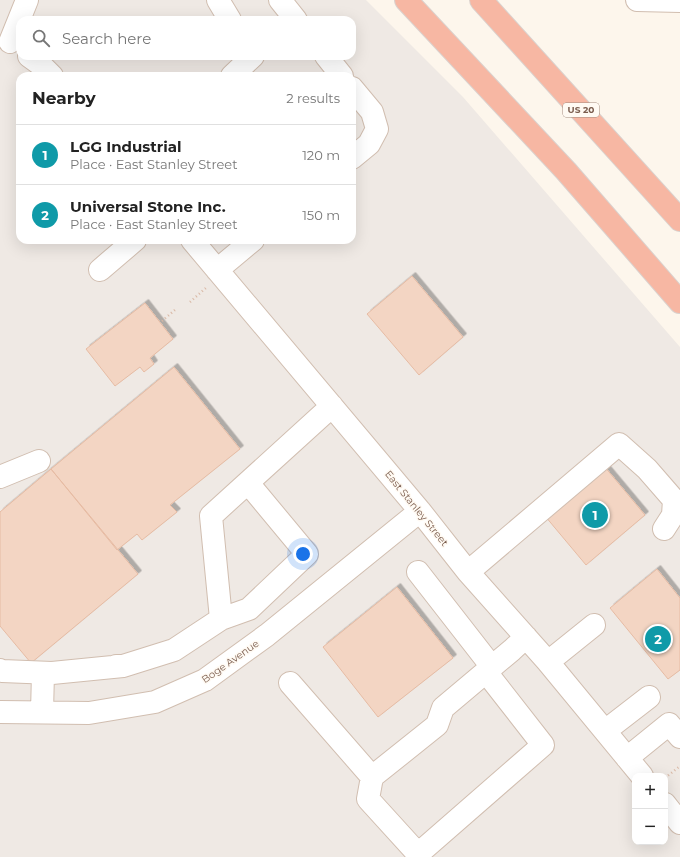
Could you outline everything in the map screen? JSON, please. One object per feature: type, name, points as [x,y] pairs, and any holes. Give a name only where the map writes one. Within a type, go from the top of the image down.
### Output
[{"type":"highway","points":[[406,0],[566,171],[680,302]]},
{"type":"highway","name":"US 20","points":[[481,0],[680,220]]},
{"type":"street","points":[[21,16],[27,0]]},
{"type":"street","points":[[218,0],[228,16]]},
{"type":"street","points":[[280,0],[293,16]]},
{"type":"street","points":[[637,0],[680,1]]},
{"type":"street","points":[[10,42],[16,27]]},
{"type":"street","points":[[34,60],[48,72]]},
{"type":"street","points":[[236,72],[250,60]]},
{"type":"street","points":[[329,60],[339,72]]},
{"type":"street","points":[[356,93],[372,112],[377,129],[370,144],[356,155]]},
{"type":"street","points":[[100,270],[130,244]]},
{"type":"street","name":"East Stanley Street","points":[[194,244],[212,278],[332,406],[420,511],[468,572],[548,662],[640,773]]},
{"type":"street","points":[[212,278],[249,244]]},
{"type":"street","points":[[221,619],[211,516],[332,406]]},
{"type":"street","points":[[468,572],[619,444],[647,469],[674,500],[673,515],[664,529]]},
{"type":"street","points":[[0,477],[39,461]]},
{"type":"street","points":[[0,670],[2,672],[43,673],[119,666],[174,650],[221,619],[249,609],[307,554],[248,483]]},
{"type":"street","name":"Boge Avenue","points":[[0,712],[89,713],[155,702],[205,680],[267,635],[420,511]]},
{"type":"street","points":[[418,572],[489,669],[544,745],[418,854],[368,799],[372,776],[437,725],[443,708],[489,669],[526,637]]},
{"type":"street","points":[[548,662],[594,625]]},
{"type":"street","points":[[42,712],[43,673]]},
{"type":"street","points":[[290,683],[372,776]]},
{"type":"street","points":[[605,731],[650,697]]},
{"type":"street","points":[[627,758],[676,725]]},
{"type":"street","points":[[668,808],[680,822]]},
{"type":"path","points":[[190,302],[212,278]]},
{"type":"path","points":[[162,321],[176,309]]},
{"type":"path","points":[[668,776],[680,766]]},
{"type":"shaded area","points":[[0,0],[366,0],[463,97],[680,347],[680,857],[0,857]]},
{"type":"building","points":[[412,276],[463,337],[419,375],[367,314]]},
{"type":"building","points":[[145,303],[173,339],[150,358],[154,364],[144,372],[140,367],[115,386],[86,349]]},
{"type":"building","points":[[174,367],[240,449],[170,505],[177,512],[142,540],[137,534],[117,550],[51,469]]},
{"type":"building","points":[[604,466],[645,515],[586,565],[545,516]]},
{"type":"building","points":[[51,469],[138,574],[31,663],[0,626],[0,512]]},
{"type":"building","points":[[657,569],[680,598],[680,670],[668,679],[610,608]]},
{"type":"building","points":[[397,587],[453,658],[378,717],[323,647]]},
{"type":"place","name":"LGG Industrial","points":[[595,515]]},
{"type":"place","name":"Universal Stone Inc.","points":[[658,639]]}]
